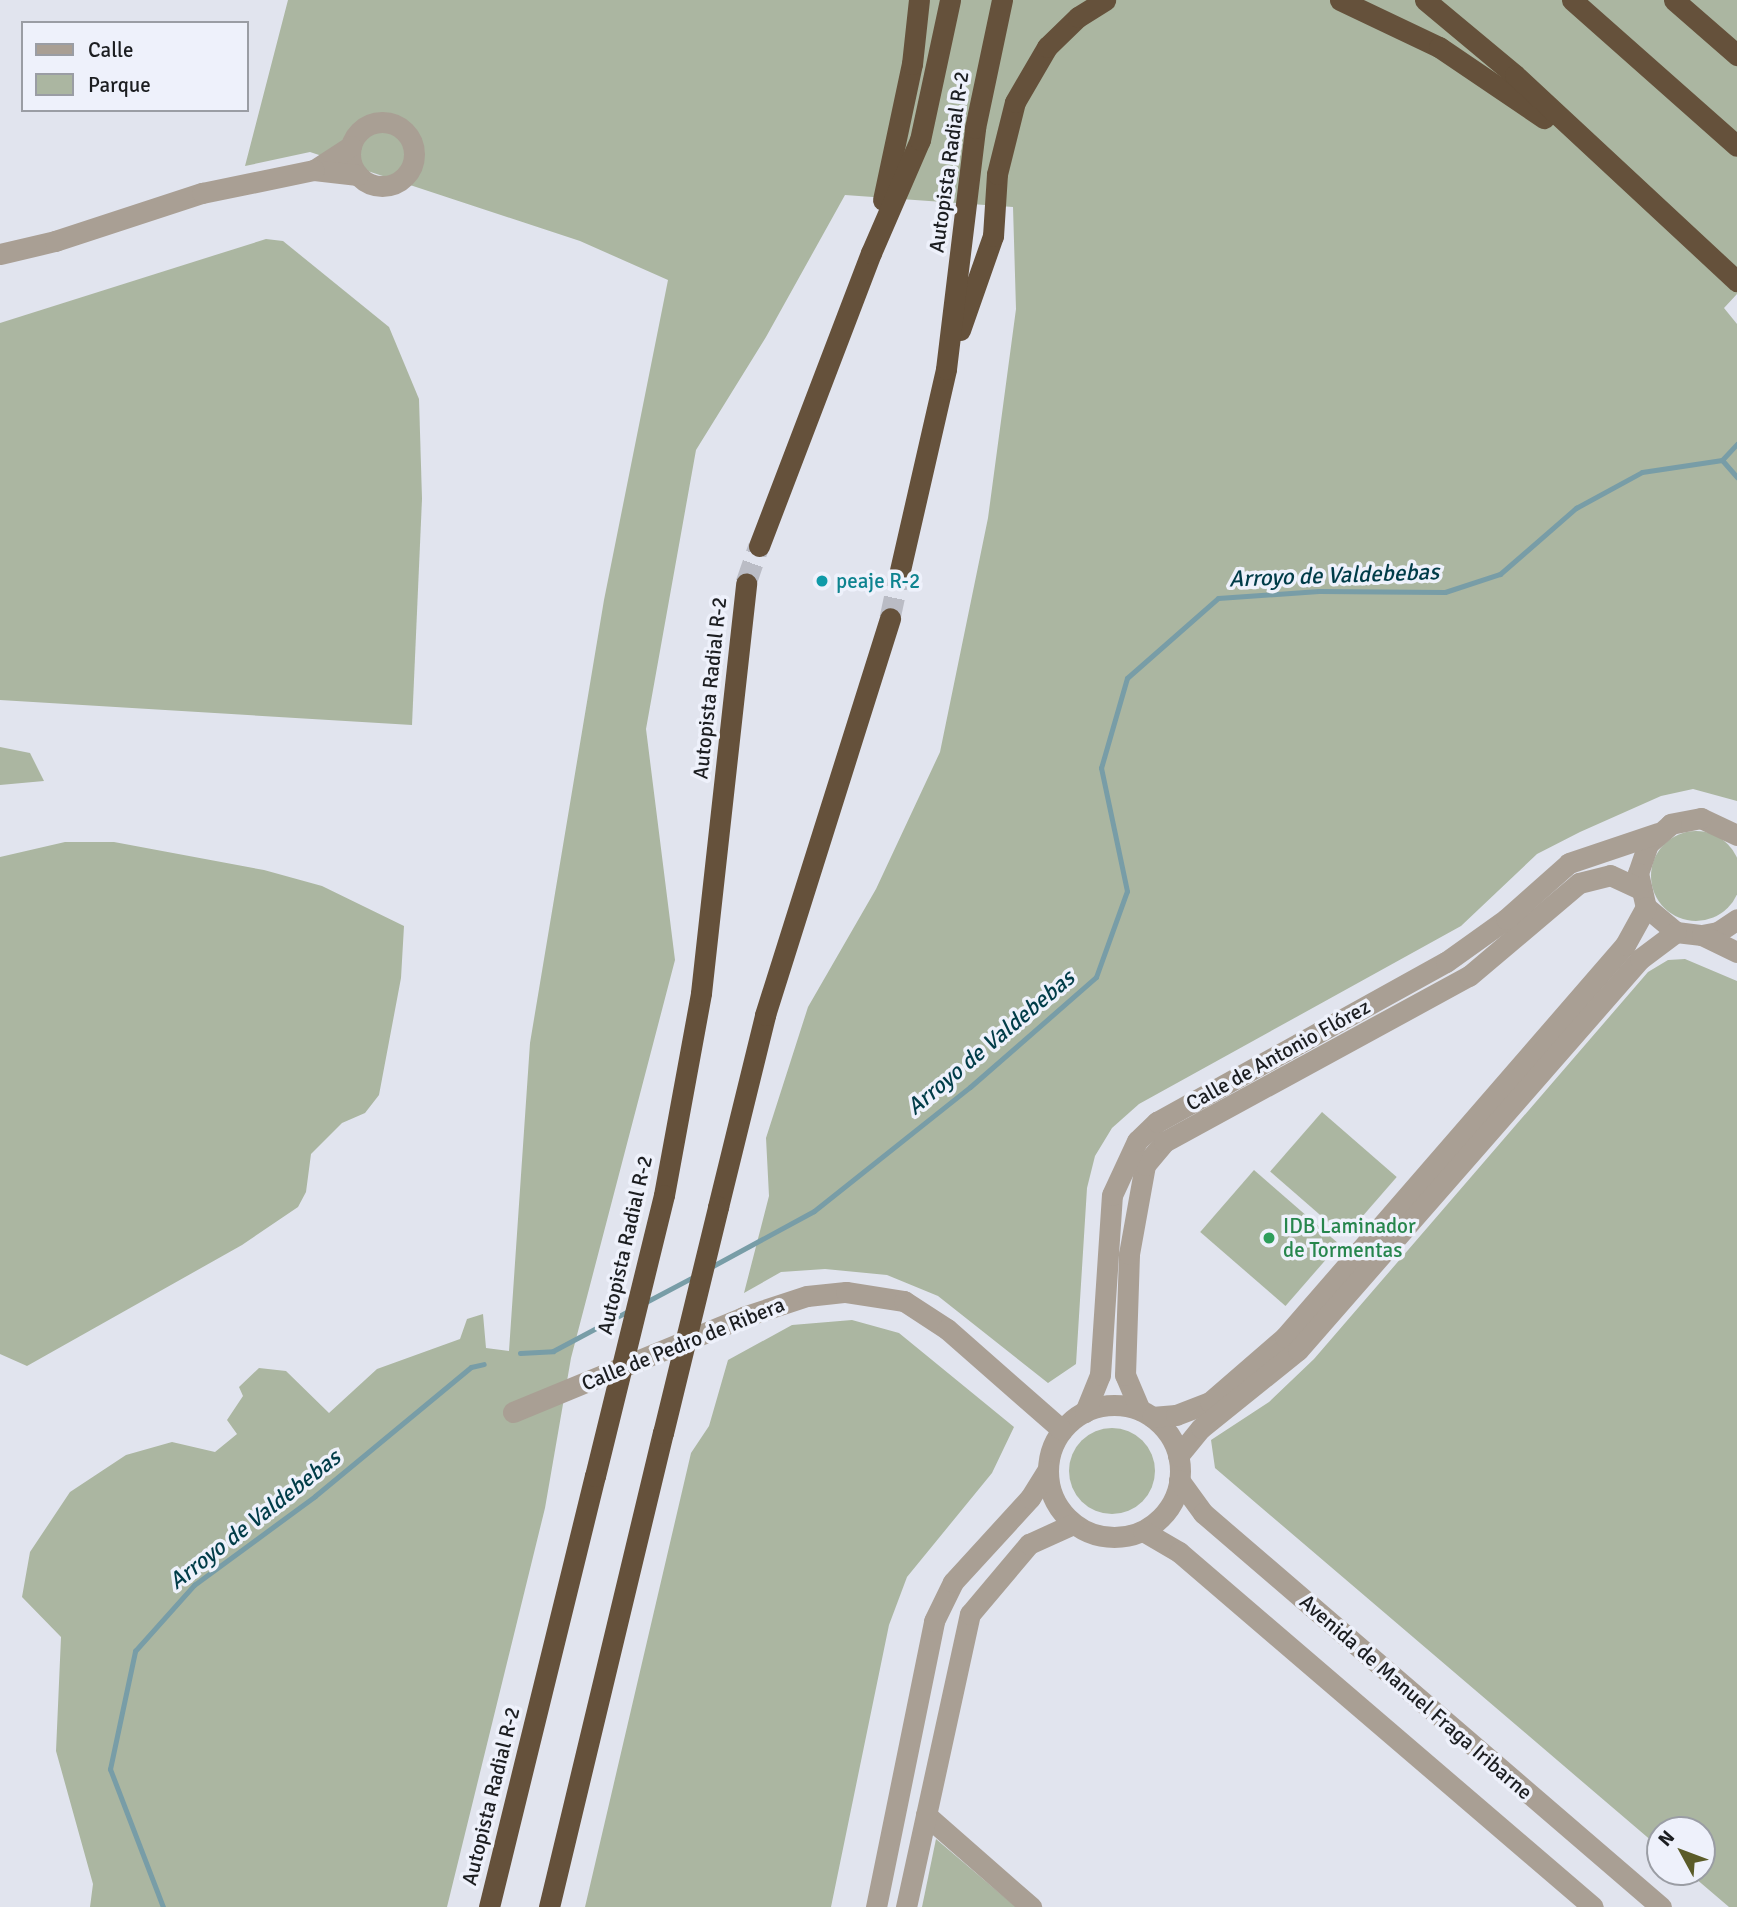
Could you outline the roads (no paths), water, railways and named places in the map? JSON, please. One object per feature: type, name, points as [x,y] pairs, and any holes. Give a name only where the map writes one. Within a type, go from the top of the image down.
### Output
[{"type":"highway","points":[[871,253],[912,64],[919,0]]},
{"type":"highway","name":"Autopista Radial R-2","points":[[759,546],[871,253],[920,139],[950,0]]},
{"type":"highway","name":"Autopista Radial R-2","points":[[898,579],[946,369],[975,128],[1002,0]]},
{"type":"highway","points":[[946,369],[993,236],[999,160],[1016,102],[1047,47],[1078,18],[1105,0]]},
{"type":"highway","points":[[1340,0],[1439,47],[1625,177]]},
{"type":"highway","points":[[1425,0],[1625,177],[1737,281]]},
{"type":"highway","points":[[1572,0],[1737,146]]},
{"type":"highway","points":[[1674,0],[1737,55]]},
{"type":"highway","name":"Autopista Radial R-2","points":[[489,1907],[664,1195],[701,993],[746,583]]},
{"type":"highway","points":[[549,1907],[765,1016],[890,618]]},
{"type":"street","points":[[0,254],[55,241],[202,193],[314,170],[358,175],[381,186],[398,182],[413,161],[412,143],[394,124],[377,122],[360,130],[351,146],[314,170]]},
{"type":"street","points":[[351,146],[351,161],[358,175]]},
{"type":"street","name":"Calle de Antonio Flórez","points":[[1085,1412],[1096,1391],[1103,1353],[1112,1195],[1137,1141],[1157,1122],[1469,947],[1569,863],[1658,832],[1685,819],[1701,818],[1737,835]]},
{"type":"street","points":[[876,1907],[934,1621],[953,1582],[1030,1498],[1047,1471],[1062,1430],[1085,1412],[1103,1406],[1146,1414],[1185,1413],[1210,1402],[1285,1337],[1625,946],[1642,898],[1641,858],[1658,832]]},
{"type":"street","name":"Calle de Antonio Flórez","points":[[1146,1414],[1125,1376],[1129,1254],[1145,1165],[1164,1142],[1469,976],[1579,883],[1610,876],[1642,898]]},
{"type":"street","points":[[1642,898],[1676,932],[1702,935],[1718,932],[1737,919]]},
{"type":"street","points":[[1178,1456],[1201,1428],[1298,1350],[1640,959],[1676,932]]},
{"type":"street","points":[[1702,935],[1737,952]]},
{"type":"street","name":"Calle de Pedro de Ribera","points":[[513,1412],[743,1317],[807,1296],[846,1292],[904,1301],[947,1329],[1062,1430]]},
{"type":"street","points":[[1047,1471],[1052,1496],[1073,1524],[1107,1538],[1143,1531],[1173,1501],[1179,1480],[1178,1456],[1167,1431],[1146,1414]]},
{"type":"street","name":"Avenida de Manuel Fraga Iribarne","points":[[1179,1480],[1203,1513],[1661,1907]]},
{"type":"street","points":[[906,1907],[970,1614],[1029,1544],[1050,1530],[1073,1524]]},
{"type":"street","name":"Avenida de Manuel Fraga Iribarne","points":[[1143,1531],[1186,1558],[1593,1907]]},
{"type":"street","points":[[926,1815],[1031,1907]]},
{"type":"waterway","name":"Arroyo de Valdebebas","points":[[709,1268],[814,1211],[970,1087],[1096,977],[1127,891],[1101,768],[1127,678],[1218,598],[1319,591],[1445,592],[1500,574],[1576,508],[1642,472],[1722,460],[1737,444]]},
{"type":"waterway","points":[[1722,460],[1737,477]]},
{"type":"waterway","name":"Arroyo de Valdebebas","points":[[644,1303],[695,1276]]},
{"type":"waterway","name":"Arroyo de Valdebebas","points":[[520,1353],[553,1351],[630,1310]]},
{"type":"waterway","name":"Arroyo de Valdebebas","points":[[163,1907],[110,1769],[135,1651],[194,1585],[315,1496],[471,1367],[484,1364]]},
{"type":"tunnel","points":[[746,583],[759,546]]},
{"type":"tunnel","points":[[890,618],[898,579]]},
{"type":"place","name":"peaje R-2","points":[[822,581]]},
{"type":"place","name":"IDB Laminador de Tormentas","points":[[1269,1238]]}]
